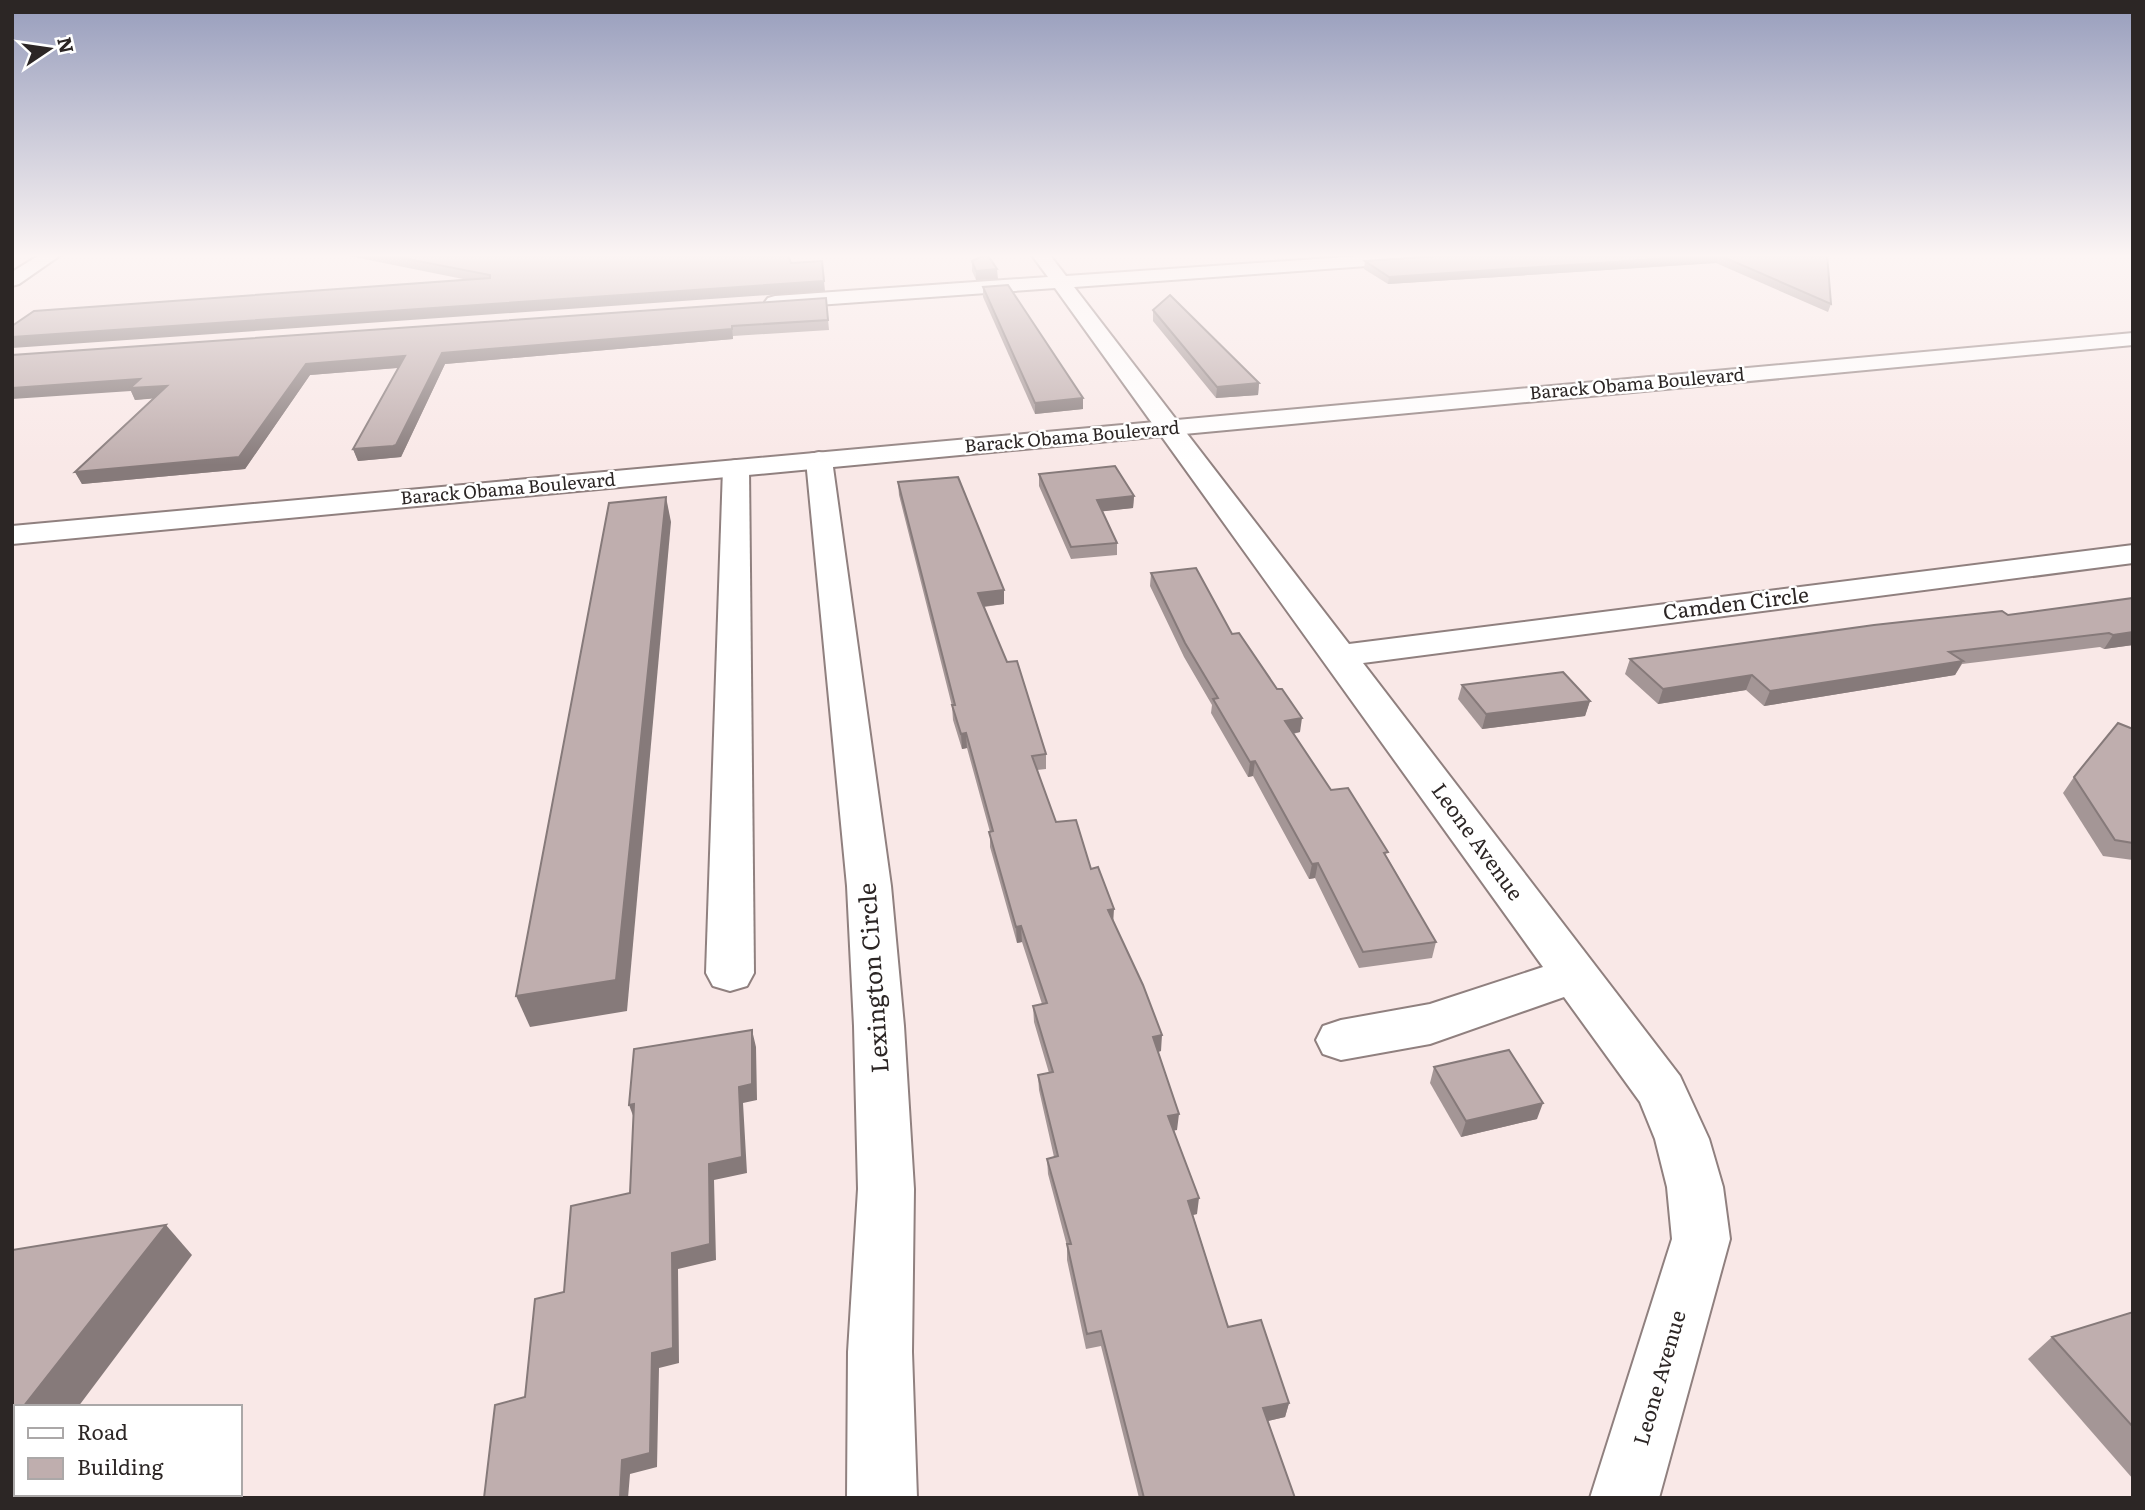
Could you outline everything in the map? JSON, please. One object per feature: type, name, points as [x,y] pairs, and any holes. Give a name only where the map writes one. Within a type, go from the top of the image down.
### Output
[{"type":"street","name":"Leone Avenue","points":[[1092,324],[1661,1091],[1682,1139],[1695,1187],[1701,1238],[1624,1498]]},
{"type":"street","name":"Barack Obama Boulevard","points":[[12,535],[2133,339]]},
{"type":"street","name":"Lexington Circle","points":[[819,460],[869,886],[879,1026],[886,1189],[880,1352],[882,1498]]},
{"type":"street","points":[[730,973],[736,468]]},
{"type":"street","name":"Camden Circle","points":[[1339,656],[2133,554]]},
{"type":"street","points":[[1341,1040],[1430,1024],[1575,975]]},
{"type":"building","points":[[14,324],[194,324],[12,337]]},
{"type":"building","points":[[448,324],[757,324],[732,326],[732,329],[442,353],[396,445],[393,446],[353,449],[405,356],[306,364],[239,457],[75,472],[167,386],[130,388],[140,379],[12,388],[12,355]]},
{"type":"building","points":[[1000,324],[1034,324],[1083,398],[1035,403]]},
{"type":"building","points":[[1165,324],[1200,324],[1259,383],[1217,387]]},
{"type":"building","points":[[1115,466],[1134,496],[1097,500],[1117,543],[1071,547],[1039,474]]},
{"type":"building","points":[[958,477],[1004,590],[978,593],[1007,662],[1017,661],[1046,754],[1032,756],[1056,822],[1076,820],[1091,869],[1098,867],[1114,909],[1108,910],[1143,985],[1162,1035],[1153,1037],[1179,1114],[1168,1116],[1199,1198],[1188,1201],[1228,1327],[1261,1320],[1289,1403],[1263,1408],[1295,1498],[1144,1498],[1101,1331],[1087,1334],[1067,1244],[1071,1244],[1047,1159],[1058,1156],[1038,1075],[1053,1072],[1033,1006],[1047,1003],[1021,926],[1016,927],[989,832],[993,831],[966,733],[961,734],[952,705],[955,705],[898,482]]},
{"type":"building","points":[[666,497],[616,980],[516,996],[609,503]]},
{"type":"building","points":[[1196,568],[1232,634],[1239,633],[1277,689],[1282,689],[1302,718],[1285,721],[1331,790],[1348,788],[1388,852],[1384,853],[1436,942],[1363,952],[1318,863],[1312,864],[1255,761],[1250,762],[1213,699],[1218,698],[1185,643],[1151,573]]},
{"type":"building","points":[[2133,598],[2133,632],[1949,652],[1963,661],[1770,691],[1752,675],[1663,689],[1630,659],[1874,625],[2002,611],[2008,615]]},
{"type":"building","points":[[1563,672],[1590,701],[1486,714],[1462,685]]},
{"type":"building","points":[[2118,723],[2133,729],[2133,843],[2115,840],[2074,777]]},
{"type":"building","points":[[752,1030],[752,1084],[739,1087],[742,1157],[709,1164],[710,1244],[672,1253],[673,1348],[652,1353],[650,1453],[622,1460],[620,1498],[484,1498],[495,1405],[525,1397],[535,1299],[564,1292],[571,1206],[630,1193],[634,1104],[629,1105],[634,1049]]},
{"type":"building","points":[[1509,1050],[1543,1103],[1466,1121],[1434,1067]]},
{"type":"building","points":[[166,1225],[25,1405],[14,1405],[12,1420],[12,1250]]},
{"type":"building","points":[[2133,1312],[2133,1427],[2052,1337]]}]
